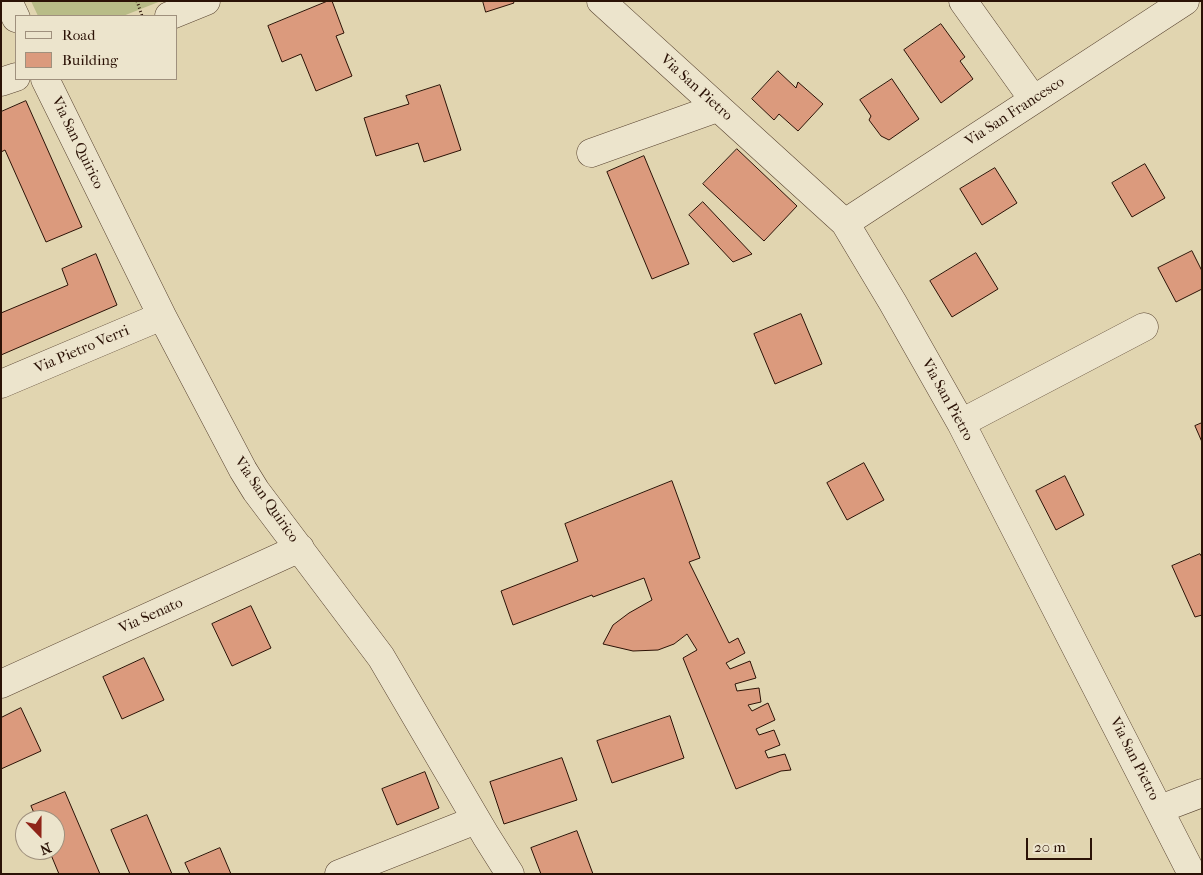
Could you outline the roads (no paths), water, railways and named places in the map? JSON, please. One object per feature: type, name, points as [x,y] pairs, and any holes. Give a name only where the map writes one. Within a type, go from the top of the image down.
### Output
[{"type":"street","points":[[8,1],[15,16]]},
{"type":"street","points":[[171,15],[206,1]]},
{"type":"street","name":"Via San Pietro","points":[[601,1],[845,223],[961,423],[1192,874]]},
{"type":"street","points":[[963,1],[1033,99]]},
{"type":"street","name":"Via San Francesco","points":[[845,223],[1185,1]]},
{"type":"street","points":[[1,82],[15,77]]},
{"type":"street","name":"Via San Quirico","points":[[45,80],[162,316],[242,470],[381,657],[476,820],[510,874]]},
{"type":"street","points":[[591,153],[718,108]]},
{"type":"street","name":"Via Pietro Verri","points":[[1,384],[162,316]]},
{"type":"street","points":[[961,423],[1144,327]]},
{"type":"street","name":"Via Senato","points":[[1,684],[300,548]]},
{"type":"street","points":[[1160,809],[1202,793]]},
{"type":"street","points":[[339,874],[476,820]]}]
